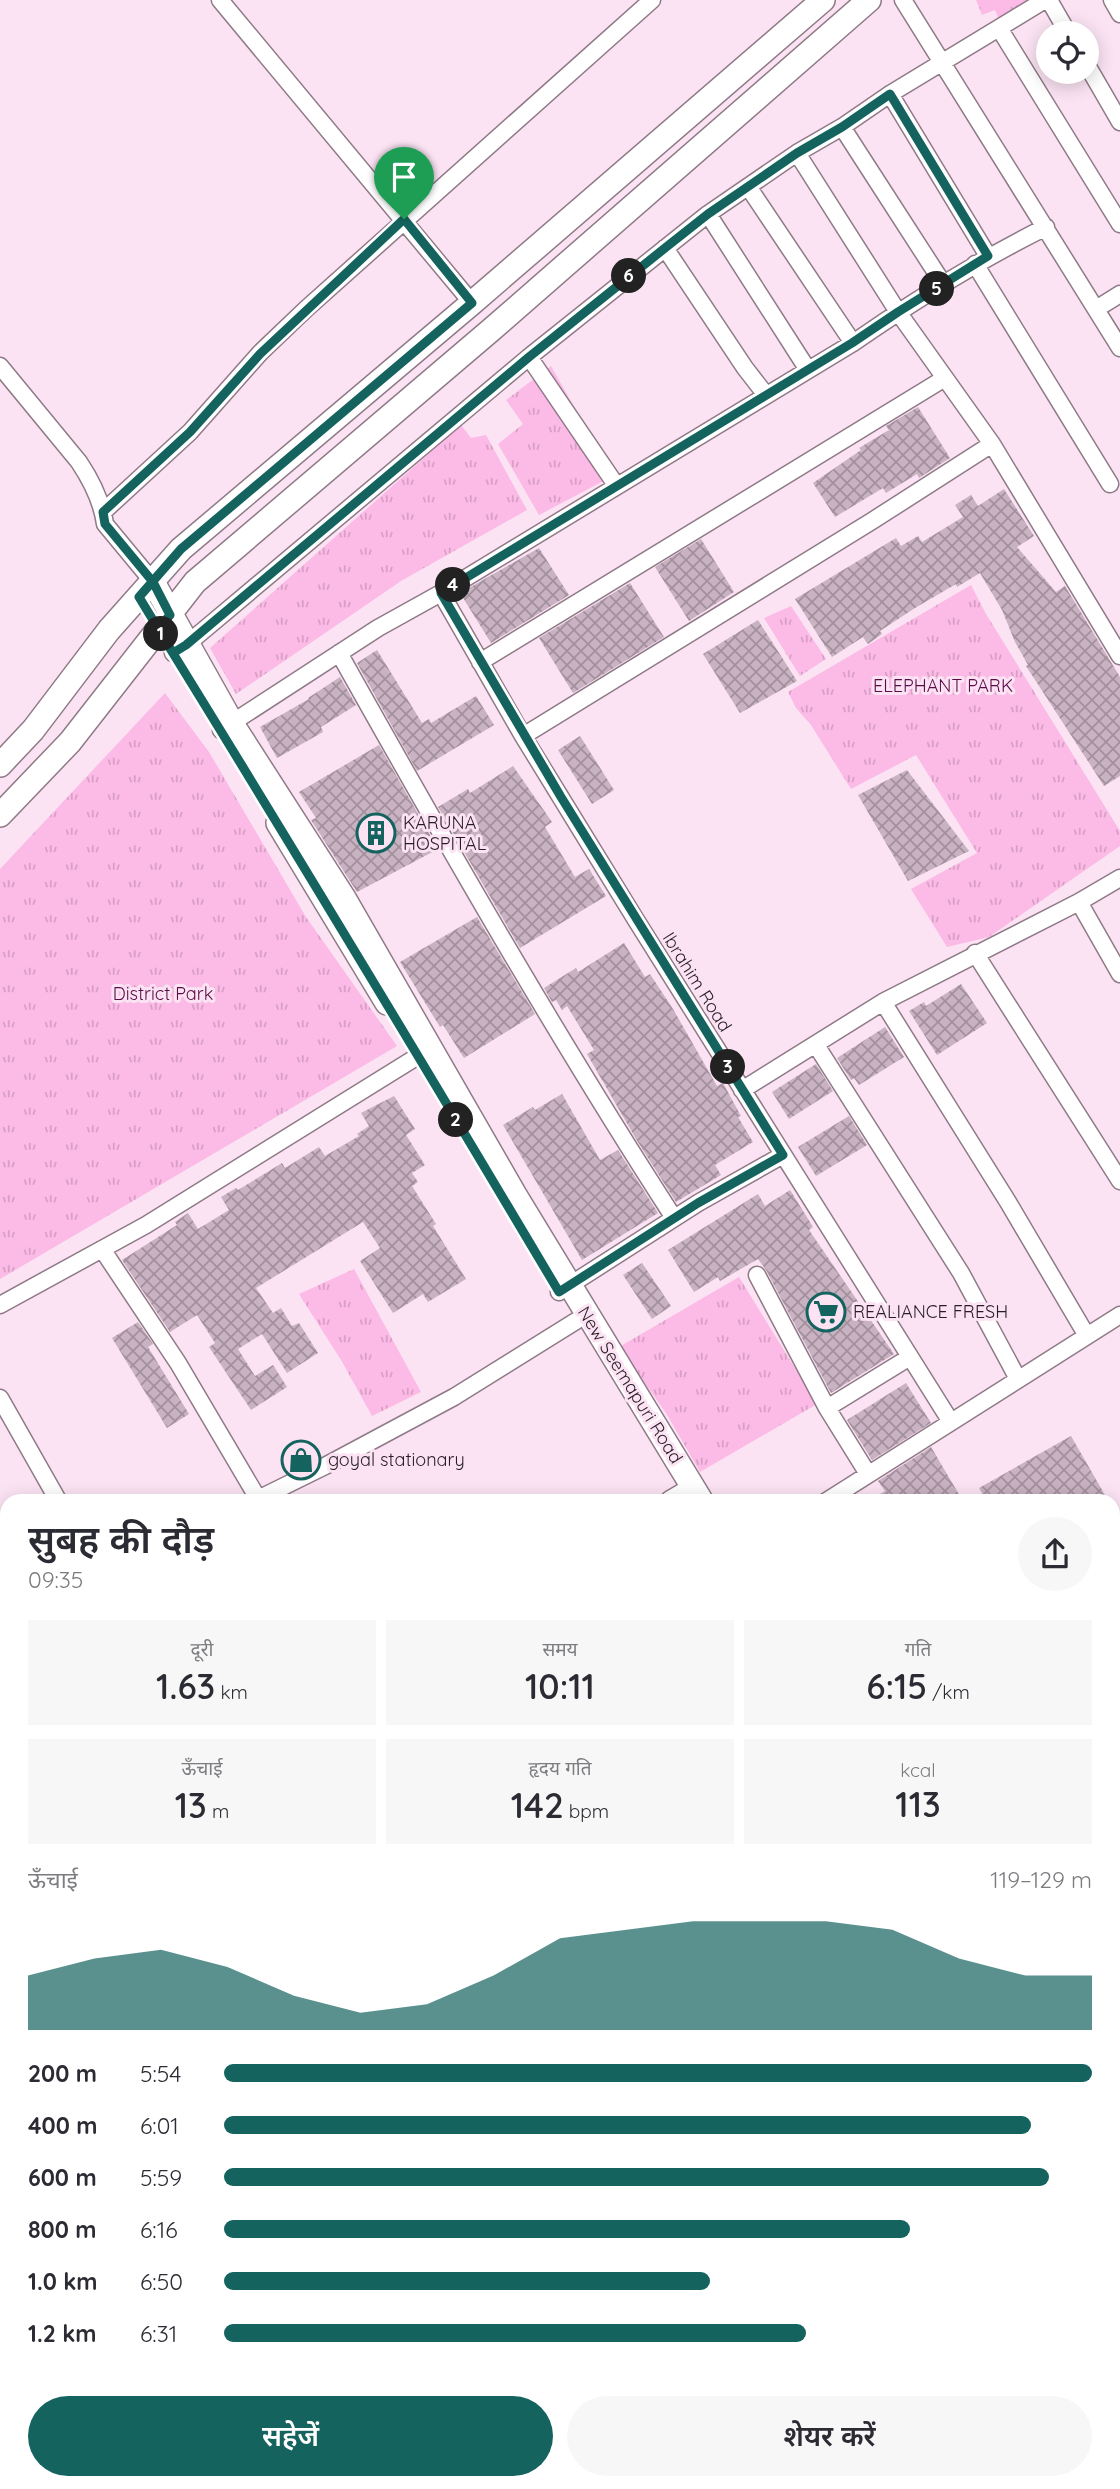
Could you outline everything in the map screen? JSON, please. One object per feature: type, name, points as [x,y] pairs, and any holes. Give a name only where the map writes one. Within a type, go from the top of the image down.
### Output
[{"type":"main road","points":[[0,765],[33,730],[109,630],[181,549],[472,303],[823,0]]},
{"type":"main road","points":[[0,815],[70,741],[195,582],[491,330],[869,0]]},
{"type":"main road","name":"New Seemapuri Road","points":[[146,589],[685,1494]]},
{"type":"main road","name":"New Seemapuri Road","points":[[564,1289],[576,1321],[684,1494]]},
{"type":"street","points":[[220,0],[472,303]]},
{"type":"street","points":[[103,512],[190,432],[260,354],[404,219],[652,0]]},
{"type":"street","points":[[903,0],[1120,348]]},
{"type":"street","points":[[180,649],[529,357],[708,214],[890,94],[1047,0],[1060,21]]},
{"type":"street","points":[[1112,0],[1120,14]]},
{"type":"street","points":[[999,29],[1120,224]]},
{"type":"street","points":[[1098,84],[1120,122]]},
{"type":"street","points":[[890,94],[1110,484]]},
{"type":"street","points":[[842,127],[944,285]]},
{"type":"street","points":[[797,153],[898,312],[992,444],[1120,656]]},
{"type":"street","points":[[750,187],[852,343]]},
{"type":"street","points":[[708,214],[807,370]]},
{"type":"street","points":[[226,726],[339,653],[852,343],[982,260],[1046,227]]},
{"type":"street","points":[[665,248],[766,395]]},
{"type":"street","points":[[1096,309],[1120,294]]},
{"type":"street","points":[[529,357],[616,485]]},
{"type":"street","points":[[0,366],[79,462],[103,512],[105,524],[146,589]]},
{"type":"street","points":[[480,662],[945,378]]},
{"type":"street","points":[[523,736],[992,444]]},
{"type":"street","name":"Ibrahim Road","points":[[441,593],[523,736],[951,1422]]},
{"type":"street","points":[[339,653],[458,864],[595,1094],[674,1218]]},
{"type":"street","points":[[742,1090],[883,1002],[1079,902],[1120,878]]},
{"type":"street","points":[[1079,902],[1120,974]]},
{"type":"street","points":[[975,953],[1120,1181]]},
{"type":"street","points":[[883,1002],[1008,1202],[1087,1336]]},
{"type":"street","points":[[816,1045],[961,1273],[1018,1379]]},
{"type":"street","points":[[0,1305],[169,1210],[424,1052]]},
{"type":"street","points":[[564,1289],[674,1218],[783,1155]]},
{"type":"street","points":[[102,1249],[178,1363],[254,1494]]},
{"type":"street","points":[[757,1275],[827,1408],[868,1474]]},
{"type":"street","points":[[837,1494],[1120,1315]]},
{"type":"street","points":[[269,1494],[454,1397],[576,1321]]},
{"type":"street","points":[[827,1408],[910,1357]]},
{"type":"street","points":[[0,1398],[54,1494]]},
{"type":"green space","points":[[976,0],[1031,0],[999,20],[995,10],[982,15]]},
{"type":"green space","points":[[551,366],[613,476],[539,515],[498,444],[523,424],[506,400]]},
{"type":"green space","points":[[461,425],[471,438],[486,435],[527,510],[401,581],[236,694],[210,648]]},
{"type":"green space","name":"ELEPHANT PARK","points":[[971,585],[986,614],[1120,831],[1120,846],[989,937],[947,947],[911,889],[977,853],[916,755],[851,789],[788,692]]},
{"type":"green space","points":[[791,606],[826,659],[800,676],[764,618]]},
{"type":"green space","name":"District Park","points":[[165,693],[209,752],[306,917],[397,1046],[0,1279],[0,869]]},
{"type":"green space","points":[[354,1269],[421,1392],[372,1416],[341,1360],[299,1294]]},
{"type":"green space","points":[[739,1277],[817,1404],[700,1472],[666,1413],[619,1347]]},
{"type":"building","points":[[918,407],[950,458],[919,478],[917,474],[886,493],[883,488],[835,517],[813,483],[861,450],[859,448],[889,430],[886,426]]},
{"type":"building","points":[[1004,489],[1034,536],[1017,547],[1056,592],[1065,586],[1120,677],[1120,776],[1104,786],[1026,666],[1028,665],[1002,610],[980,573],[915,608],[880,631],[882,634],[868,644],[863,637],[832,657],[795,599],[896,538],[901,546],[918,536],[922,542],[963,517],[955,505],[971,495],[978,506]]},
{"type":"building","points":[[701,539],[734,592],[689,621],[655,567]]},
{"type":"building","points":[[539,548],[569,595],[491,643],[460,593]]},
{"type":"building","points":[[630,583],[664,637],[573,693],[539,638]]},
{"type":"building","points":[[758,620],[797,681],[740,713],[703,654]]},
{"type":"building","points":[[377,650],[422,723],[429,719],[431,723],[476,696],[494,725],[417,771],[357,663]]},
{"type":"building","points":[[340,677],[356,705],[321,727],[323,732],[277,758],[260,727],[309,699]]},
{"type":"building","points":[[580,736],[614,790],[592,804],[558,750]]},
{"type":"building","name":"KARUNA HOSPITAL","points":[[379,745],[438,849],[357,892],[311,820],[316,818],[299,792]]},
{"type":"building","points":[[513,766],[552,822],[545,827],[575,877],[589,869],[606,896],[520,948],[438,807],[468,789],[470,793]]},
{"type":"building","points":[[907,770],[969,851],[908,881],[858,795]]},
{"type":"building","points":[[477,917],[535,1014],[464,1058],[443,1025],[440,1027],[400,962]]},
{"type":"building","points":[[624,943],[645,977],[650,974],[673,1009],[717,1086],[723,1083],[753,1142],[715,1165],[721,1175],[676,1202],[587,1054],[594,1050],[567,1006],[562,1010],[556,1000],[552,1002],[544,988],[576,968],[578,972]]},
{"type":"building","points":[[961,984],[987,1023],[937,1055],[909,1011],[924,1002],[926,1006]]},
{"type":"building","points":[[885,1027],[904,1057],[859,1085],[854,1078],[851,1080],[837,1058]]},
{"type":"building","points":[[816,1064],[833,1091],[789,1119],[772,1092]]},
{"type":"building","points":[[562,1094],[600,1160],[618,1150],[658,1213],[582,1260],[503,1125]]},
{"type":"building","points":[[394,1096],[415,1129],[406,1135],[425,1165],[412,1173],[418,1182],[412,1186],[466,1279],[428,1302],[423,1294],[393,1313],[360,1261],[380,1248],[363,1222],[256,1288],[273,1313],[281,1308],[292,1326],[299,1323],[318,1353],[287,1373],[262,1334],[238,1349],[255,1376],[273,1365],[287,1387],[251,1410],[209,1347],[215,1343],[197,1315],[170,1332],[122,1260],[177,1225],[175,1222],[188,1213],[198,1229],[229,1210],[221,1197],[236,1188],[238,1190],[282,1163],[285,1168],[319,1147],[325,1156],[359,1136],[357,1134],[369,1126],[361,1113]]},
{"type":"building","points":[[849,1116],[867,1145],[816,1176],[798,1147]]},
{"type":"building","points":[[790,1190],[813,1227],[809,1230],[894,1354],[831,1393],[758,1259],[720,1281],[718,1277],[694,1292],[668,1250],[758,1194],[765,1206]]},
{"type":"building","points":[[642,1263],[671,1306],[652,1319],[623,1275]]},
{"type":"building","points":[[138,1322],[153,1344],[148,1347],[189,1414],[167,1428],[112,1338]]},
{"type":"building","points":[[906,1383],[931,1423],[872,1460],[847,1420]]},
{"type":"building","points":[[1071,1436],[1104,1494],[982,1494],[979,1488]]},
{"type":"building","points":[[931,1447],[959,1494],[880,1494],[885,1491],[878,1481]]},
{"type":"place","name":"KARUNA HOSPITAL","points":[[376,833]]},
{"type":"place","name":"REALIANCE FRESH","points":[[826,1312]]},
{"type":"place","name":"goyal stationary","points":[[301,1460]]},
{"type":"route","points":[[404,219],[306,309],[218,398],[190,432],[103,512],[105,524],[153,582],[170,615],[158,629],[340,925],[559,1292],[698,1203],[783,1155],[523,736],[441,593],[852,343],[988,256],[890,94],[708,214],[529,357],[186,645],[173,653],[158,629],[139,597],[153,582],[181,549],[472,303],[404,219]]}]
